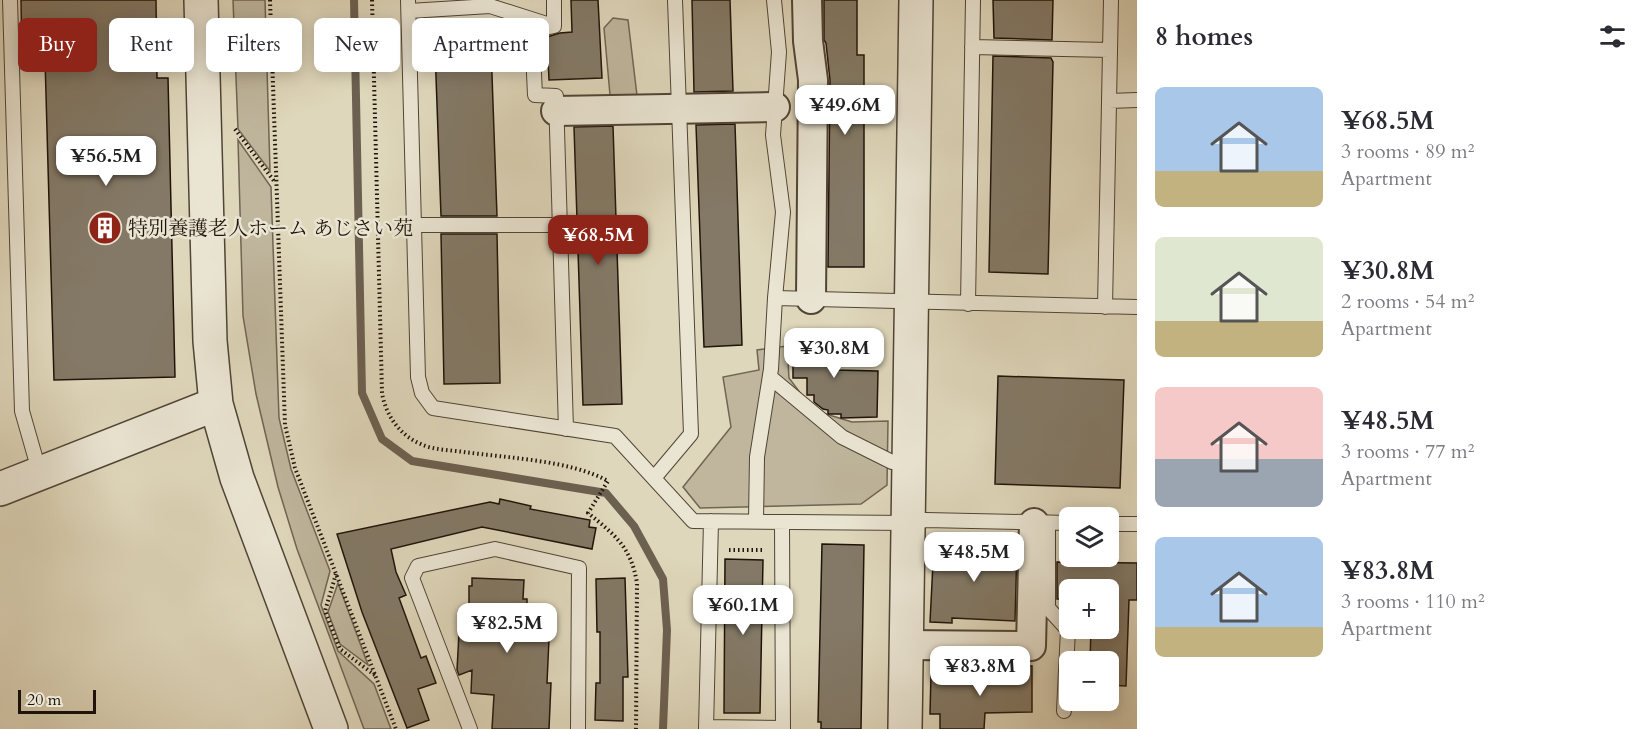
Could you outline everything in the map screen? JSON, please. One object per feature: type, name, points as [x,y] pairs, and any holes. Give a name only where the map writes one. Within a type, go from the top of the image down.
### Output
[{"type":"street","points":[[201,0],[210,329],[216,404],[237,478],[331,729]]},
{"type":"street","points":[[807,0],[808,41],[813,80],[811,299]]},
{"type":"street","points":[[905,729],[916,0]]},
{"type":"street","points":[[556,111],[775,107]]},
{"type":"street","points":[[0,489],[216,404]]},
{"type":"street","points":[[906,645],[1031,646],[1041,523]]},
{"type":"lane","points":[[10,0],[22,411],[40,474]]},
{"type":"lane","points":[[554,0],[554,26]]},
{"type":"lane","points":[[654,478],[691,434],[675,0]]},
{"type":"lane","points":[[756,521],[757,457],[770,377],[783,212],[773,135],[778,52],[774,0]]},
{"type":"lane","points":[[968,304],[973,0]]},
{"type":"lane","points":[[1105,306],[1111,0]]},
{"type":"lane","points":[[554,26],[490,6],[409,6],[418,377],[422,393],[433,408],[615,436],[693,521],[908,523],[926,520],[1059,523]]},
{"type":"lane","points":[[554,26],[532,31],[535,95],[556,96],[566,429]]},
{"type":"lane","points":[[972,47],[1110,50]]},
{"type":"lane","points":[[1109,101],[1137,100]]},
{"type":"lane","points":[[414,225],[560,225]]},
{"type":"lane","points":[[775,298],[1137,307]]},
{"type":"lane","points":[[770,377],[842,437],[892,462]]},
{"type":"lane","points":[[711,521],[706,728],[783,728],[782,522]]},
{"type":"lane","points":[[1041,523],[1048,608],[1068,630],[1067,651]]},
{"type":"lane","points":[[1119,524],[1137,524]]},
{"type":"lane","points":[[470,729],[412,578],[418,566],[495,549],[579,568],[578,729]]},
{"type":"path","points":[[270,0],[285,425],[296,468],[396,729]]},
{"type":"path","points":[[235,129],[275,182]]},
{"type":"path","points":[[608,481],[588,513],[617,537],[635,569],[637,583],[636,729]]},
{"type":"path","points":[[710,550],[781,550]]},
{"type":"path","points":[[336,573],[325,611],[340,649],[376,677]]},
{"type":"shaded area","points":[[233,0],[265,0],[266,18],[234,18]]},
{"type":"shaded area","points":[[613,18],[628,20],[638,104],[611,106],[604,28]]},
{"type":"shaded area","points":[[236,72],[267,72],[270,171],[238,129]]},
{"type":"shaded area","points":[[238,140],[271,187],[279,418],[291,469],[330,571],[321,605],[338,651],[374,684],[391,729],[364,729],[297,549],[278,487],[256,394],[243,316]]},
{"type":"shaded area","points":[[787,346],[789,378],[813,410],[852,422],[888,421],[887,485],[861,504],[700,508],[683,487],[731,427],[723,377],[759,370],[757,350]]},
{"type":"shaded area","points":[[338,583],[368,665],[340,644],[328,612]]},
{"type":"building","name":"特別養護老人ホーム あじさい苑","points":[[21,0],[156,0],[156,18],[109,18],[109,72],[157,72],[157,78],[168,78],[175,377],[54,380],[45,72],[97,72],[97,18],[21,18]]},
{"type":"building","points":[[571,0],[598,0],[602,78],[549,80],[549,36],[572,32]]},
{"type":"building","points":[[692,0],[730,0],[733,91],[694,92]]},
{"type":"building","points":[[824,0],[857,0],[857,55],[864,55],[864,267],[828,267],[830,80],[824,40]]},
{"type":"building","points":[[993,0],[1053,0],[1052,40],[994,38]]},
{"type":"building","points":[[993,56],[1051,58],[1053,62],[1048,274],[989,272]]},
{"type":"building","points":[[436,72],[492,72],[497,216],[441,216]]},
{"type":"building","points":[[735,124],[742,345],[704,347],[696,125]]},
{"type":"building","points":[[613,126],[622,404],[583,405],[574,127]]},
{"type":"building","points":[[441,234],[497,234],[500,383],[444,384]]},
{"type":"building","points":[[793,335],[836,336],[835,370],[878,371],[877,417],[841,418],[841,414],[828,414],[828,410],[814,402],[814,395],[807,395],[807,378],[793,378]]},
{"type":"building","points":[[998,376],[1124,380],[1120,488],[995,484]]},
{"type":"building","points":[[500,499],[531,506],[530,509],[590,520],[589,527],[596,528],[592,549],[482,527],[391,549],[396,572],[406,595],[399,598],[421,658],[426,656],[436,683],[418,689],[429,720],[407,728],[362,612],[337,534],[490,502],[499,504]]},
{"type":"building","points":[[822,544],[864,545],[861,729],[821,729],[821,722],[818,722]]},
{"type":"building","points":[[934,544],[955,545],[954,547],[1017,547],[1015,621],[952,618],[952,623],[930,622]]},
{"type":"building","points":[[725,559],[763,560],[760,713],[724,713]]},
{"type":"building","points":[[1057,562],[1059,562],[1059,567],[1119,567],[1119,563],[1137,563],[1137,600],[1129,600],[1126,686],[1119,686],[1119,651],[1090,651],[1091,639],[1119,639],[1119,579],[1059,579],[1059,599],[1057,599]]},
{"type":"building","points":[[472,578],[524,580],[523,599],[527,599],[527,616],[550,617],[547,683],[551,683],[549,729],[492,729],[494,695],[471,693],[472,670],[459,675],[457,670],[460,615],[469,615],[469,586],[472,586]]},
{"type":"building","points":[[625,578],[628,677],[623,677],[623,721],[595,720],[596,683],[600,683],[600,632],[597,632],[596,579]]},
{"type":"building","points":[[1010,666],[1032,666],[1032,712],[985,713],[984,729],[940,729],[940,714],[930,714],[931,674],[992,677],[992,674],[999,674],[998,670],[1010,670]]},
{"type":"waterway","points":[[354,0],[362,393],[382,439],[412,461],[606,493],[634,526],[663,579],[667,630],[663,729]]},
{"type":"place","name":"特別養護老人ホーム あじさい苑","points":[[105,228]]}]
